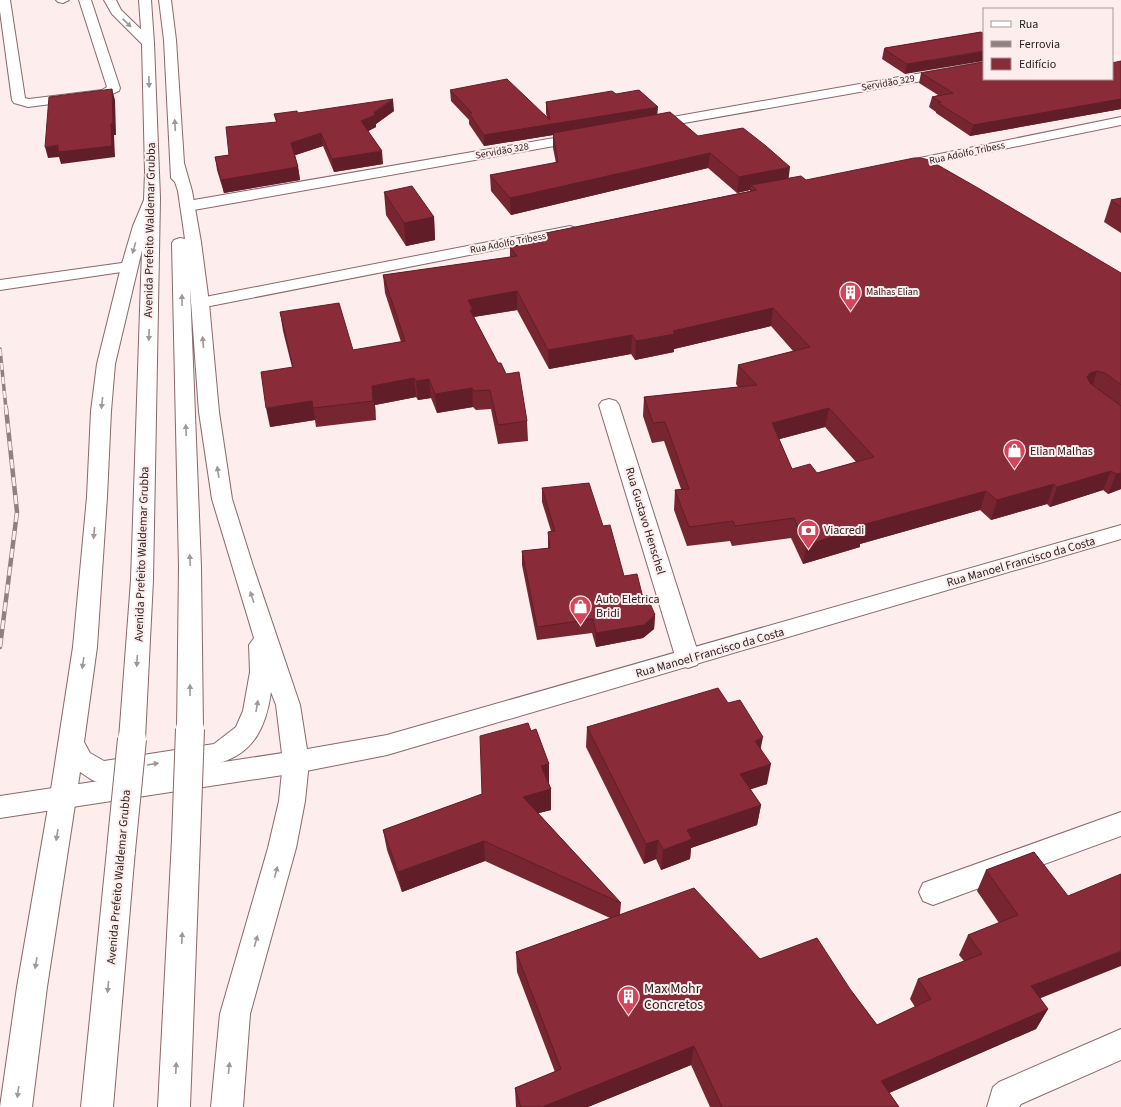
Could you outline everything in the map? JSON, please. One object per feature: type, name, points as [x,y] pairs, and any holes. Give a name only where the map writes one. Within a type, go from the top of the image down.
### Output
[{"type":"main road","points":[[4,0],[19,100],[28,103],[105,93],[114,88],[85,0]]},
{"type":"main road","points":[[110,0],[116,12],[148,43]]},
{"type":"main road","name":"Avenida Prefeito Waldemar Grubba","points":[[97,1107],[132,739],[142,580],[152,198],[148,43],[145,0]]},
{"type":"main road","name":"Avenida Prefeito Waldemar Grubba","points":[[165,0],[170,40],[178,164],[190,567],[190,729],[174,1107]]},
{"type":"main road","name":"Servidão 329","points":[[635,128],[983,66]]},
{"type":"main road","name":"Rua Adolfo Tribess","points":[[886,169],[1121,121]]},
{"type":"main road","name":"Servidão 328","points":[[188,206],[596,135]]},
{"type":"main road","points":[[924,162],[945,174]]},
{"type":"main road","points":[[178,164],[188,206],[200,303],[209,412],[222,499],[242,566],[288,705],[296,762],[292,801],[282,848],[235,1014],[227,1107]]},
{"type":"main road","points":[[16,1107],[32,987],[63,796],[85,647],[98,497],[101,411],[106,364],[129,267],[141,226],[152,198]]},
{"type":"main road","name":"Rua Adolfo Tribess","points":[[200,303],[582,229]]},
{"type":"main road","points":[[0,285],[129,267]]},
{"type":"main road","name":"Rua Gustavo Henschel","points":[[609,405],[688,659]]},
{"type":"main road","name":"Rua Manoel Francisco da Costa","points":[[0,807],[63,796],[296,762],[387,745],[688,659],[1121,532]]},
{"type":"main road","points":[[71,744],[81,760],[101,772],[220,753],[246,734],[256,711],[262,672],[260,622]]},
{"type":"main road","points":[[933,892],[1121,824]]},
{"type":"main road","points":[[1004,1107],[1005,1099],[1010,1093],[1121,1044]]},
{"type":"building","points":[[981,32],[983,33],[983,51],[907,64],[884,49],[886,49],[885,48]]},
{"type":"building","points":[[1121,61],[1121,99],[973,125],[938,103],[941,102],[932,97],[953,93],[921,73],[983,62],[983,80],[1113,80],[1113,63]]},
{"type":"building","points":[[507,79],[550,120],[546,102],[612,91],[616,94],[639,90],[658,107],[484,135],[469,113],[472,113],[450,90]]},
{"type":"building","points":[[112,89],[112,146],[58,152],[58,145],[45,147],[49,97]]},
{"type":"building","points":[[393,99],[374,112],[375,115],[361,121],[382,151],[332,159],[321,133],[291,143],[298,167],[221,180],[215,157],[229,155],[226,127],[277,122],[274,114],[297,111],[298,113]]},
{"type":"building","points":[[670,112],[698,136],[743,128],[790,167],[739,177],[710,153],[510,198],[490,175],[558,162],[553,133]]},
{"type":"building","points":[[914,158],[929,160],[1121,273],[1121,385],[1105,373],[1097,371],[1090,373],[1087,377],[1090,383],[1121,406],[1121,473],[1116,474],[1111,471],[1057,487],[1054,484],[997,500],[986,491],[862,525],[864,527],[806,545],[794,518],[735,526],[733,521],[689,527],[675,490],[689,489],[665,422],[653,423],[644,397],[757,385],[738,365],[810,347],[773,308],[673,331],[675,334],[636,341],[632,335],[548,350],[517,291],[468,300],[473,310],[470,310],[498,363],[501,363],[506,374],[519,372],[527,421],[498,425],[490,390],[474,391],[472,388],[435,394],[429,379],[416,381],[414,378],[372,386],[373,401],[313,408],[312,401],[266,408],[261,372],[293,367],[280,312],[339,303],[353,350],[405,341],[383,275],[517,256],[510,247],[546,239],[541,234],[757,190],[751,185],[801,176],[806,180]],"holes":[[[829,408],[874,457],[817,473],[810,464],[792,469],[772,423]]]},
{"type":"building","points":[[412,186],[434,217],[404,223],[384,192]]},
{"type":"building","points":[[1121,198],[1121,207],[1111,200]]},
{"type":"building","points":[[589,483],[603,526],[610,525],[624,576],[637,574],[643,598],[647,596],[655,615],[644,625],[596,633],[593,619],[537,627],[522,551],[550,548],[548,532],[555,531],[542,488]]},
{"type":"building","points":[[718,688],[728,703],[740,700],[763,737],[755,741],[771,764],[740,774],[761,805],[687,830],[692,839],[663,850],[658,840],[646,844],[587,727]]},
{"type":"building","points":[[528,723],[531,731],[536,729],[549,764],[541,766],[551,789],[523,797],[621,903],[484,841],[398,872],[383,830],[482,794],[480,736]]},
{"type":"building","points":[[1034,852],[1068,896],[1121,874],[1121,951],[1031,986],[1048,1009],[881,1081],[899,1107],[722,1107],[694,1046],[542,1107],[521,1107],[515,1088],[561,1069],[516,952],[694,888],[760,959],[817,938],[850,989],[877,1025],[931,999],[918,979],[982,954],[968,935],[1018,915],[986,870]]},
{"type":"railway","points":[[0,349],[6,409]]},
{"type":"railway","points":[[0,647],[17,512],[6,408]]},
{"type":"place","name":"Malhas Elian","points":[[850,312]]},
{"type":"place","name":"Elian Malhas","points":[[1015,470]]},
{"type":"place","name":"Viacredi","points":[[809,550]]},
{"type":"place","name":"Auto Eletrica Bridi","points":[[580,626]]},
{"type":"place","name":"Max Mohr Concretos","points":[[628,1016]]}]
